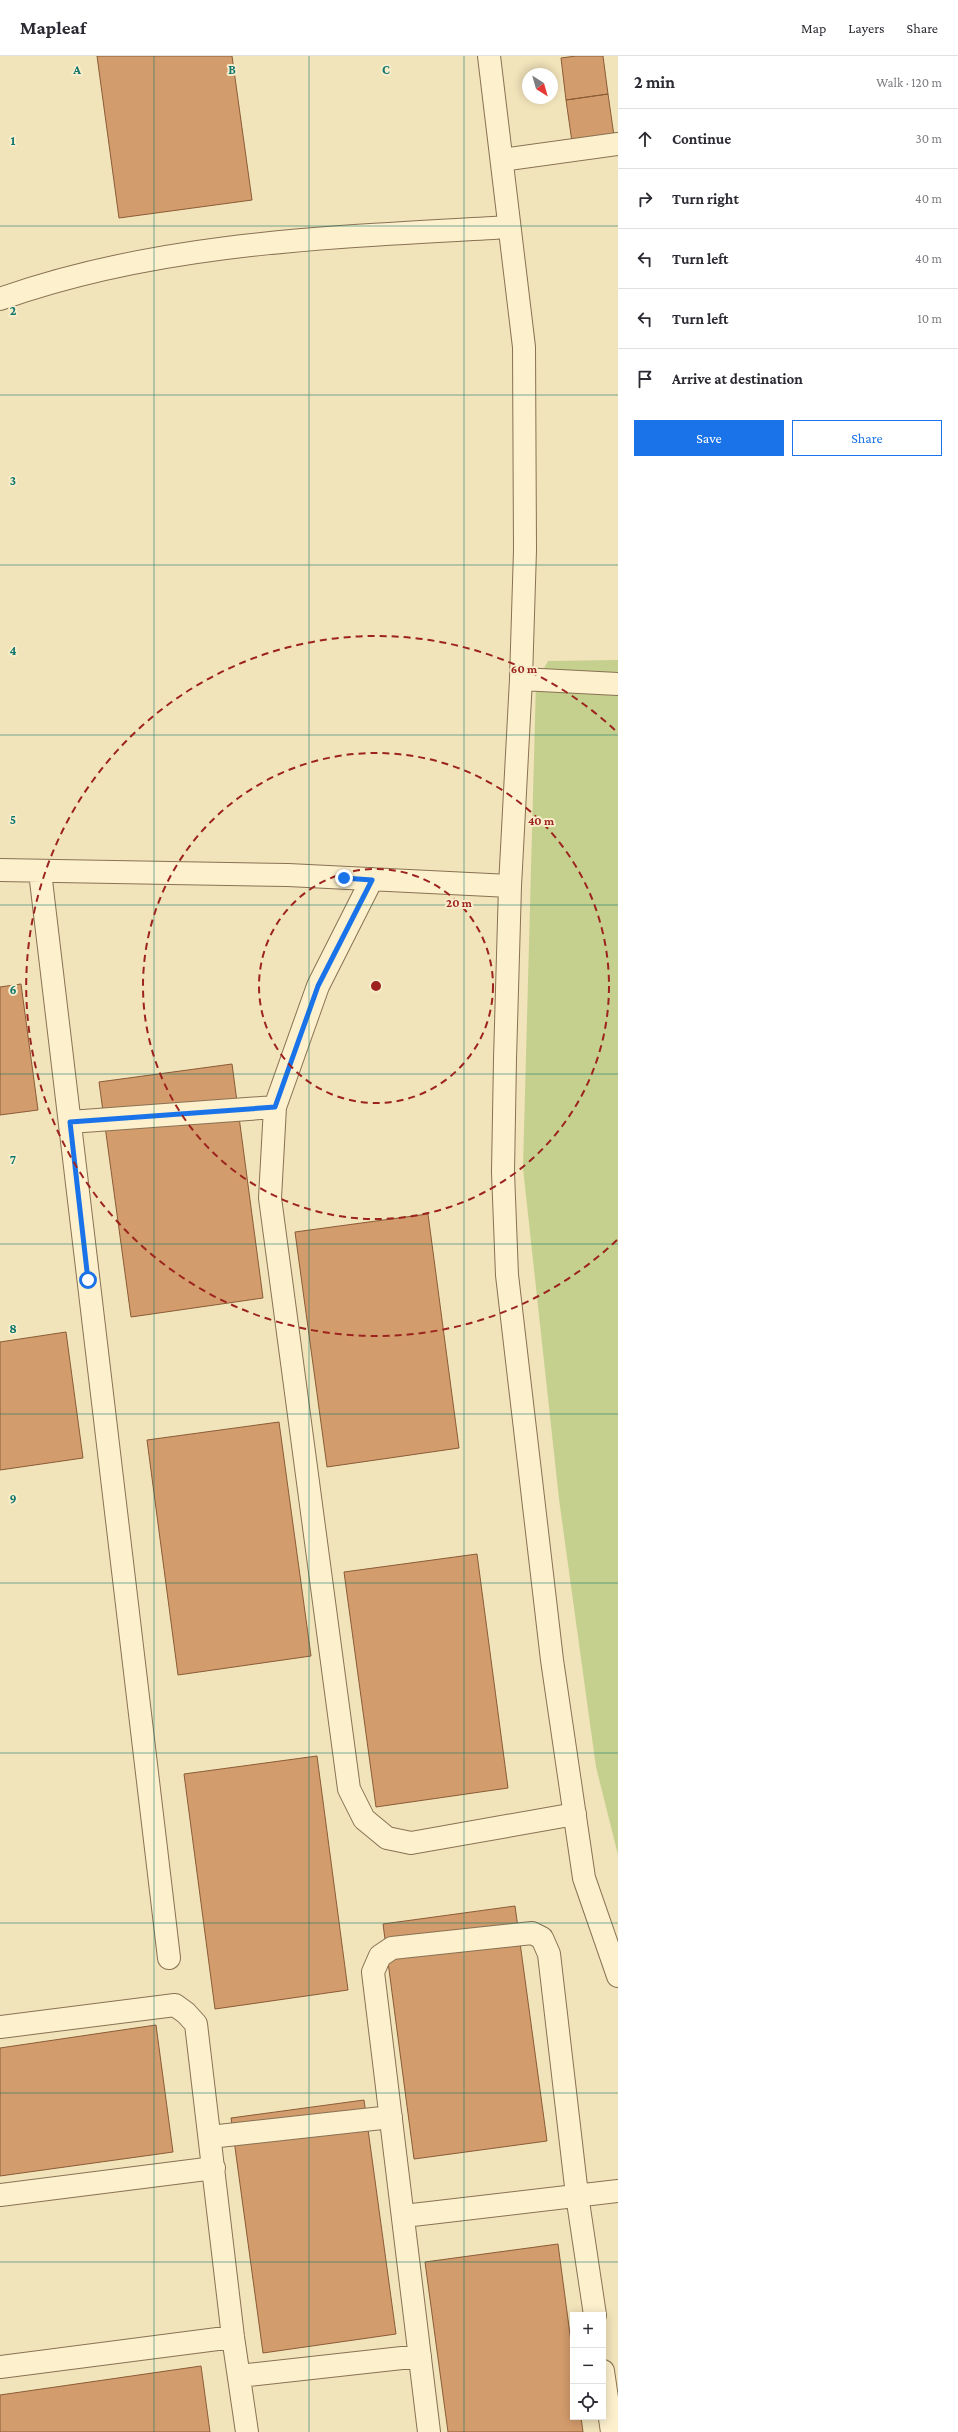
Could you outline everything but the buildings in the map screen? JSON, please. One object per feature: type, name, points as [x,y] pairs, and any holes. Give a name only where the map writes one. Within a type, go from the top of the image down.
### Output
[{"type":"street","points":[[490,56],[524,347],[526,550],[510,886],[503,1172],[507,1275],[552,1660],[584,1878],[618,1976]]},
{"type":"street","points":[[502,160],[618,144]]},
{"type":"street","points":[[0,299],[42,284],[140,261],[319,238],[509,226]]},
{"type":"street","points":[[521,679],[618,684]]},
{"type":"street","points":[[0,870],[40,872],[288,875],[510,886]]},
{"type":"street","points":[[40,872],[169,1958]]},
{"type":"street","points":[[372,880],[318,986],[275,1107],[270,1198],[349,1789],[364,1819],[387,1838],[411,1843],[575,1814]]},
{"type":"street","points":[[70,1122],[275,1107]]},
{"type":"street","points":[[429,2432],[404,2216],[373,1972],[380,1956],[392,1948],[532,1933],[542,1938],[549,1954],[577,2195],[595,2312]]},
{"type":"street","points":[[0,2027],[175,2005],[186,2013],[196,2024],[233,2337],[247,2432]]},
{"type":"street","points":[[210,2137],[391,2117]]},
{"type":"street","points":[[0,2195],[214,2168]]},
{"type":"street","points":[[404,2216],[618,2191]]},
{"type":"street","points":[[0,2367],[233,2337]]},
{"type":"street","points":[[239,2376],[420,2356]]},
{"type":"street","points":[[605,2384],[612,2432]]},
{"type":"green space","points":[[618,660],[618,1855],[596,1767],[559,1499],[523,1168],[536,683],[548,661]]},
{"type":"route","points":[[88,1280],[70,1122],[275,1107],[318,986],[372,880],[344,878]]}]
